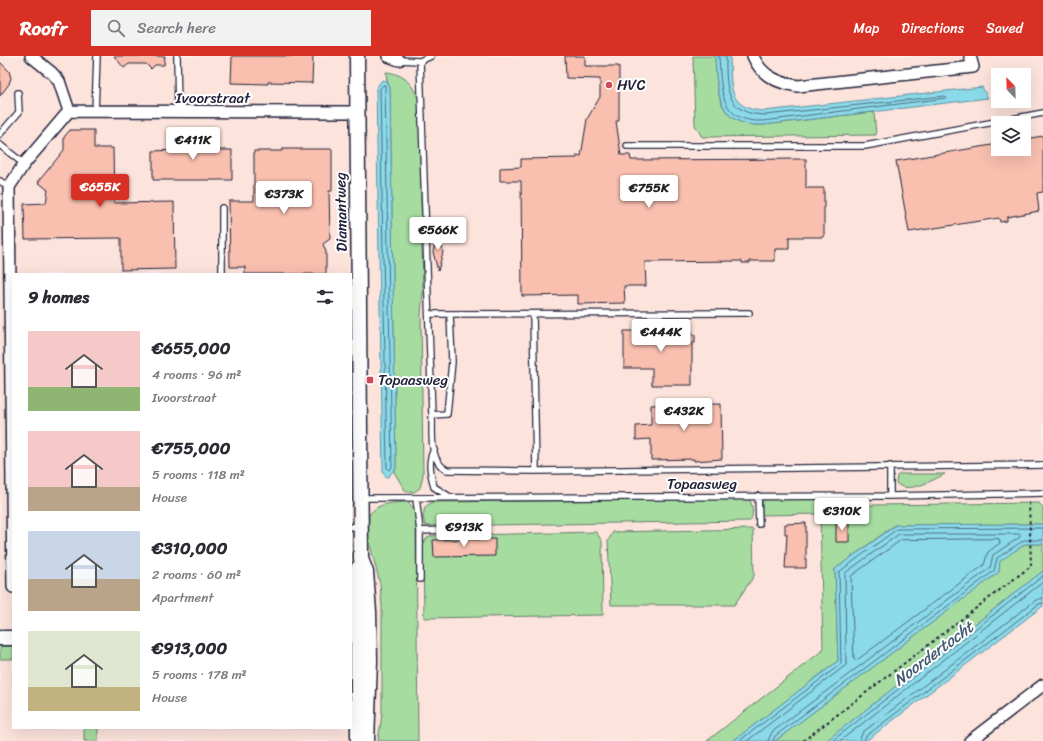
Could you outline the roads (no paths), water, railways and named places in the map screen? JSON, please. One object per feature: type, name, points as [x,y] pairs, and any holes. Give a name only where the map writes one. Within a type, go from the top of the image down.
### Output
[{"type":"street","points":[[12,542],[4,184],[24,164],[69,111],[59,81],[52,73],[31,56]]},
{"type":"street","name":"Diamantweg","points":[[357,56],[355,302],[361,498],[356,527],[361,559],[358,566],[358,741]]},
{"type":"street","points":[[388,56],[399,60]]},
{"type":"street","points":[[752,56],[755,62],[769,78],[786,85],[798,86],[973,67],[970,56]]},
{"type":"street","name":"Ivoorstraat","points":[[69,111],[178,113],[356,112]]},
{"type":"street","name":"Diamantweg","points":[[357,635],[367,741]]},
{"type":"street","points":[[0,638],[12,638]]},
{"type":"street","points":[[970,741],[1043,685]]},
{"type":"lane","points":[[95,112],[97,56]]},
{"type":"lane","points":[[177,56],[178,113]]},
{"type":"lane","points":[[399,60],[420,61],[431,56]]},
{"type":"lane","points":[[420,61],[432,415],[434,450],[436,462],[440,467],[447,470],[536,471],[1043,465]]},
{"type":"lane","points":[[0,134],[19,112],[18,93]]},
{"type":"lane","points":[[627,146],[865,146],[1043,113]]},
{"type":"lane","points":[[0,145],[24,164]]},
{"type":"lane","points":[[222,208],[222,273]]},
{"type":"lane","points":[[429,314],[749,313]]},
{"type":"lane","points":[[432,415],[447,414],[452,362],[450,314]]},
{"type":"lane","points":[[533,314],[536,471]]},
{"type":"lane","points":[[434,450],[430,457],[430,469],[434,487],[452,498]]},
{"type":"lane","points":[[890,466],[890,496]]},
{"type":"lane","name":"Topaasweg","points":[[361,498],[890,496],[1043,493]]},
{"type":"lane","points":[[758,496],[759,524]]},
{"type":"lane","points":[[416,498],[420,531],[420,579]]},
{"type":"lane","points":[[420,531],[445,530]]},
{"type":"water","points":[[715,56],[730,56],[731,86],[737,100],[743,106],[764,111],[982,87],[988,98],[763,125],[748,124],[736,120],[728,113],[722,104],[717,82]]},
{"type":"water","points":[[382,80],[387,81],[390,88],[396,468],[388,477],[385,476],[383,472],[376,88]]},
{"type":"water","points":[[1043,524],[1043,544],[1025,544],[1000,561],[999,572],[775,741],[733,741],[838,661],[835,569],[896,525]]},
{"type":"water","points":[[1043,571],[1043,606],[866,741],[826,741]]},
{"type":"place","name":"HVC","points":[[609,85]]},
{"type":"place","name":"Topaasweg","points":[[370,380]]},
{"type":"water label","name":"Noordertocht","points":[[933,653]]}]
